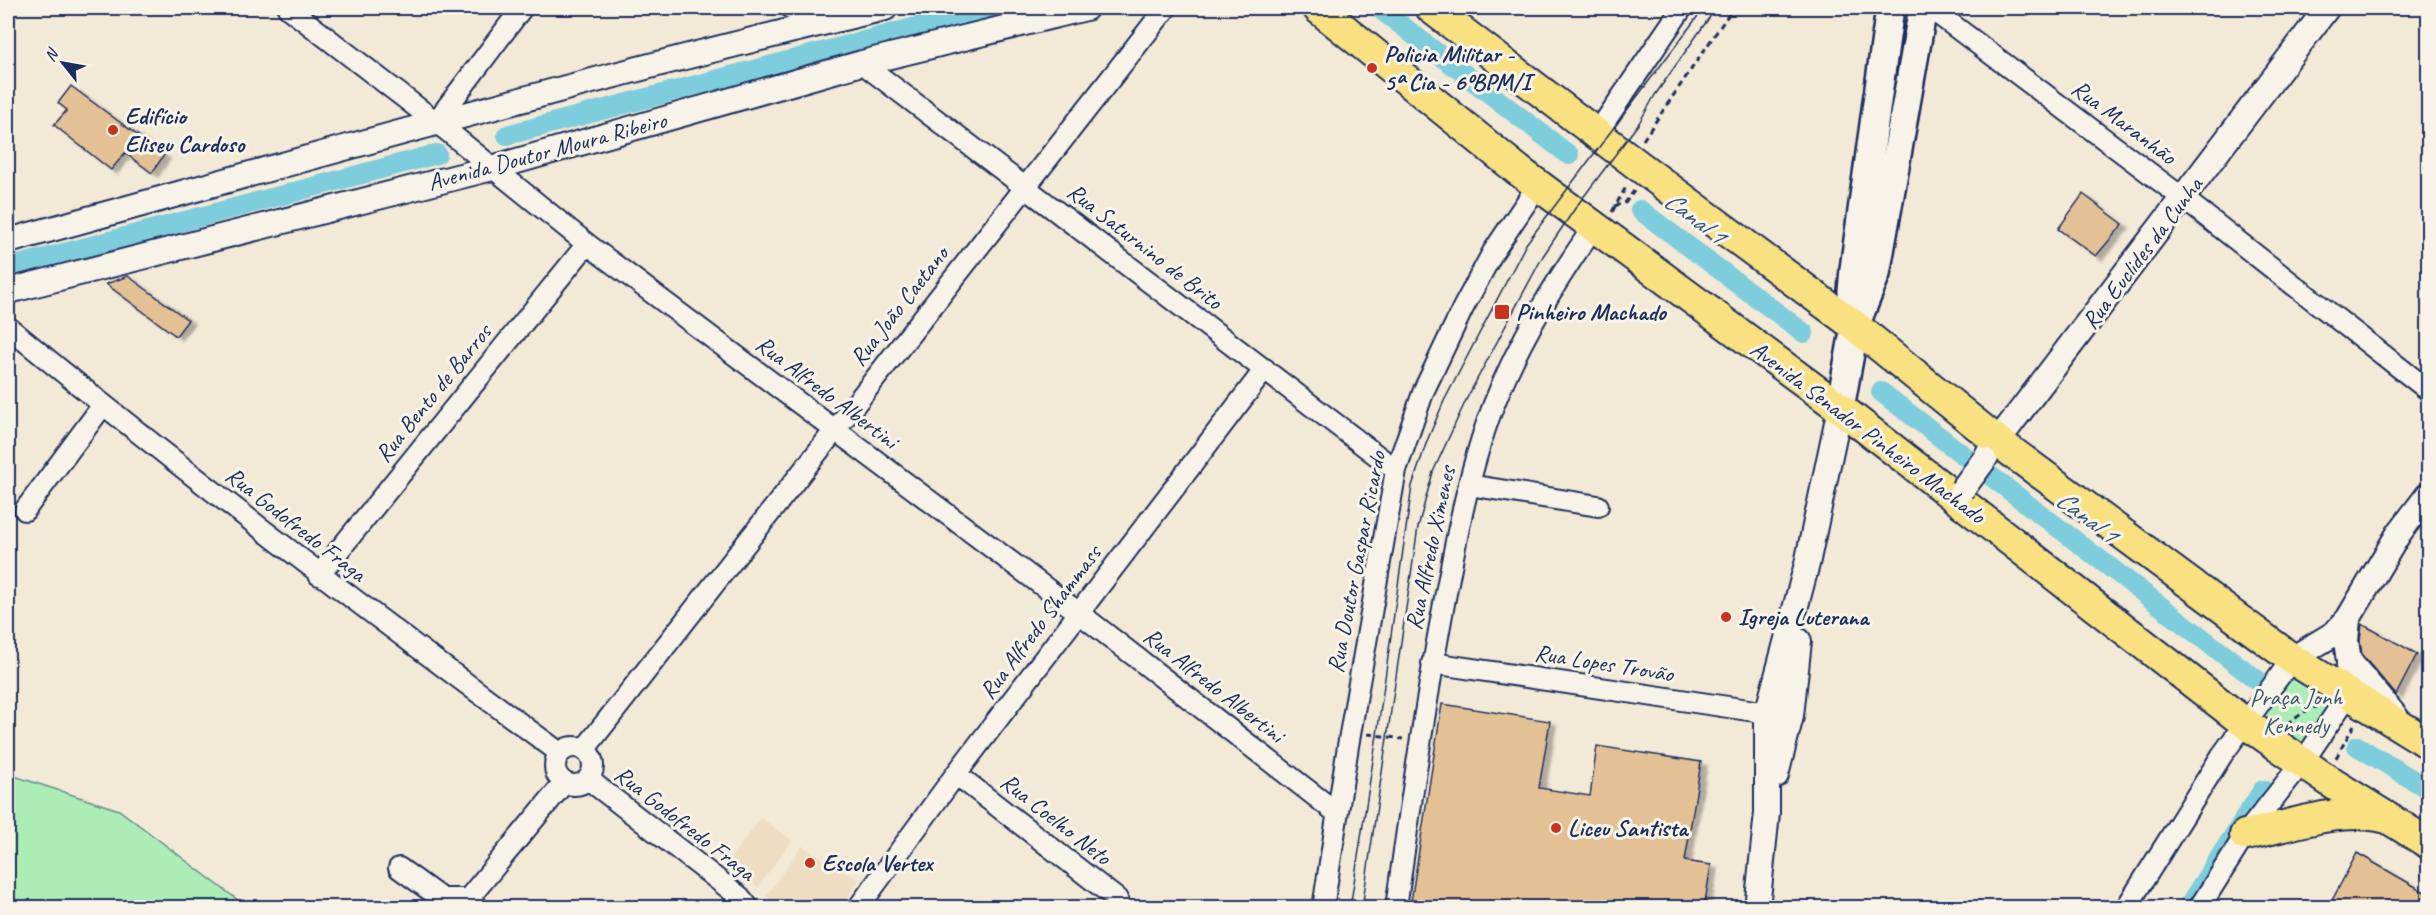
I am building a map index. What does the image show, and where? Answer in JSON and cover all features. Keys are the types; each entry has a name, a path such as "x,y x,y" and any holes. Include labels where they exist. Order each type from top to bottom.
{"main road":[{"name":"Avenida Senador Pinheiro Machado","path":"1318,8 1538,185 1603,224 1840,408 1959,494 2247,720 2388,818 2428,843"},
{"path":"1431,8 1597,133 1634,175 1855,326 1991,451 2286,667 2348,695 2418,737"},
{"path":"1855,326 1852,291 1854,269 1890,8"},
{"path":"1840,408 1855,326 1876,274 1923,8"},
{"path":"2245,835 2298,822 2340,815 2364,814 2388,818"}],"street":[{"name":"Rua Alfredo Albertini","path":"288,8 440,125 587,244 1079,614 1337,813"},
{"path":"440,125 522,8"},
{"path":"791,8 812,24"},
{"path":"8,241 812,24 885,8"},
{"name":"Avenida Doutor Moura Ribeiro","path":"8,291 862,63 1086,8"},
{"name":"Rua João Caetano","path":"584,750 1166,8"},
{"path":"1597,133 1682,8"},
{"name":"Rua Maranhão","path":"1930,8 2184,199 2428,390"},
{"name":"Rua Euclides da Cunha","path":"1959,494 2327,8"},
{"name":"Rua Saturnino de Brito","path":"862,63 1396,470"},
{"name":"Rua Doutor Gaspar Ricardo","path":"1323,908 1337,813 1396,470 1424,390 1463,308 1493,252 1538,185"},
{"name":"Rua Alfredo Ximenes","path":"1396,908 1432,663 1457,533 1469,485 1493,406 1536,316 1603,224"},
{"name":"Rua Bento de Barros","path":"319,575 587,244"},
{"name":"Rua Godofredo Fraga","path":"8,327 319,575 560,753"},
{"name":"Rua Alfredo Shammass","path":"858,908 956,774 1265,369"},
{"path":"25,510 103,405"},
{"path":"1756,904 1779,715 1807,564 1840,408"},
{"path":"1469,485 1598,506"},
{"path":"2126,908 2189,805 2247,720 2286,667 2335,633 2348,619 2399,533 2428,495"},
{"path":"2199,908 2245,835 2305,760 2348,695 2349,661 2346,641 2348,619"},
{"path":"2349,661 2418,737"},
{"name":"Rua Lopes Trovão","path":"1432,663 1779,715"},
{"path":"571,747 584,750 593,764 591,775 577,785 564,783 555,769 560,753 571,747"},
{"name":"Rua Coelho Neto","path":"956,774 1117,899 1120,908"},
{"name":"Rua Godofredo Fraga","path":"588,779 740,897 749,908"},
{"path":"399,868 442,899 473,903 564,783"}],"path":[{"path":"1614,206 1625,202 1634,193 1637,148 1733,8"},
{"path":"1603,224 1612,214 1614,206 1634,175"},
{"path":"1365,743 1366,733 1403,739 1404,730"}],"shaded area":[{"path":"761,818 792,840 758,887 728,862"},
{"name":"Escola Vertex","path":"802,846 859,880 841,907 776,907 766,896"}],"green space":[{"name":"Praça Jonh Kennedy","path":"2292,669 2335,697 2299,752 2257,724"},
{"path":"8,774 119,810 247,907 8,907"}],"building":[{"name":"Edifício Eliseu Cardoso","path":"71,86 164,155 152,173 125,153 111,170 54,125 67,110 58,103"},
{"path":"2083,194 2123,224 2096,256 2058,229"},
{"path":"128,276 188,320 176,336 106,284"},
{"path":"2362,624 2417,654 2396,695 2362,655 2360,641"},
{"name":"Liceu Santista","path":"1442,704 1550,721 1539,788 1590,796 1597,746 1701,762 1685,861 1711,865 1704,908 1410,908"},
{"path":"2357,853 2428,894 2428,908 2328,908"}],"waterway":[{"path":"507,135 989,8"},
{"name":"Canal 1","path":"1379,8 1569,155"},
{"path":"8,268 437,154"},
{"name":"Canal 1","path":"1640,210 1804,333"},
{"name":"Canal 1","path":"1881,392 2261,683"},
{"name":"Canal 1","path":"2357,746 2428,789"},
{"path":"2187,908 2263,790"}],"tram line":[{"path":"1350,908 1412,486 1427,441 1444,401 1526,244 1704,8"},
{"path":"1362,908 1418,527 1433,472 1467,398 1543,256 1576,207 1639,123 1655,95 1716,8"}],"place":[{"name":"Policia Militar - 5ª Cia - 6ºBPM/I","path":"1372,68"},
{"name":"Edifício Eliseu Cardoso","path":"113,130"},
{"name":"Pinheiro Machado","path":"1502,312"},
{"name":"Igreja Luterana","path":"1726,617"},
{"name":"Liceu Santista","path":"1556,828"},
{"name":"Escola Vertex","path":"810,863"}]}
